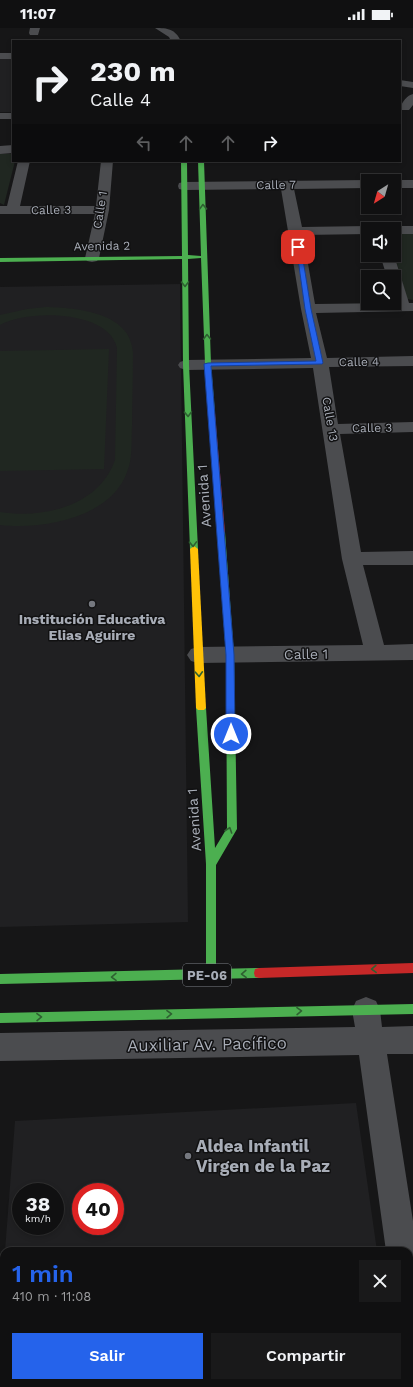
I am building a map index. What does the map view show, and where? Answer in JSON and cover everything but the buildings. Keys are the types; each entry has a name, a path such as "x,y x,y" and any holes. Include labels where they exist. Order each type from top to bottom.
{"street":[{"path":"160,28 174,35 176,40"},
{"path":"0,56 12,56"},
{"path":"401,83 413,85"},
{"path":"406,108 413,97"},
{"path":"0,116 12,116"},
{"path":"0,150 12,149"},
{"path":"13,210 24,162"},
{"name":"Calle 1","path":"92,254 102,210 107,162"},
{"name":"Avenida 1","path":"184,162 186,365 198,656 207,820 211,864"},
{"name":"Avenida 1","path":"202,162 208,364 230,655 232,829 211,864"},
{"name":"Calle 7","path":"184,186 361,184"},
{"path":"401,184 413,184"},
{"name":"Calle 13","path":"287,185 308,309 320,363 352,559 376,653"},
{"name":"Calle 3","path":"0,210 102,210"},
{"path":"296,231 361,230"},
{"path":"401,230 413,230"},
{"name":"Avenida 2","path":"0,252 92,254 204,253"},
{"name":"Avenida 2","path":"0,260 92,254"},
{"path":"308,309 408,307 401,292"},
{"name":"Calle 4","path":"186,365 413,361"},
{"name":"Calle 3","path":"331,428 413,427"},
{"path":"352,559 413,558"},
{"name":"Calle 1","path":"198,656 413,652"},
{"path":"211,864 211,975"},
{"path":"409,968 413,974"},
{"name":"PE-06","path":"0,979 211,975 409,968"},
{"path":"0,1018 412,1008"},
{"path":"366,1010 401,1247"},
{"name":"Auxiliar Av. Pacífico","path":"0,1047 413,1040"}],"shaded area":[{"path":"0,59 12,59 12,112 0,112"},
{"path":"0,154 12,154 12,162 15,162 4,205 0,203"},
{"path":"401,231 413,231 413,300 407,299 401,278 401,270 399,270 397,262 401,262"},
{"name":"Institución Educativa Elias Aguirre","path":"180,284 188,922 0,927 0,287"},
{"path":"46,307 87,311 100,315 113,321 123,329 130,339 133,353 132,444 129,467 119,488 106,500 91,510 73,518 54,523 17,526 0,525 0,512 17,514 52,511 83,499 96,489 107,476 115,460 117,348 111,335 99,326 84,320 66,316 29,316 0,325 0,315 27,309"},
{"path":"109,349 104,469 0,471 0,351"},
{"name":"Aldea Infantil Virgen de la Paz","path":"356,1103 376,1247 5,1247 15,1121"}],"traffic: fast":[{"path":"184,162 186,365 194,549"},
{"path":"201,162 208,364 212,413"},
{"path":"0,260 199,257"},
{"path":"211,864 232,829 230,655 221,532"},
{"path":"201,708 211,864 211,975"},
{"path":"0,979 259,973"},
{"path":"0,1018 413,1009"}],"traffic: slow":[{"path":"194,549 201,708"}],"traffic: jam":[{"path":"212,413 221,532"},
{"path":"259,973 413,968"}],"place":[{"name":"Institución Educativa Elias Aguirre","path":"92,604"},
{"name":"Aldea Infantil Virgen de la Paz","path":"188,1156"}],"route":[{"path":"231,734 230,655 208,364 320,363 308,309 298,247"}]}
